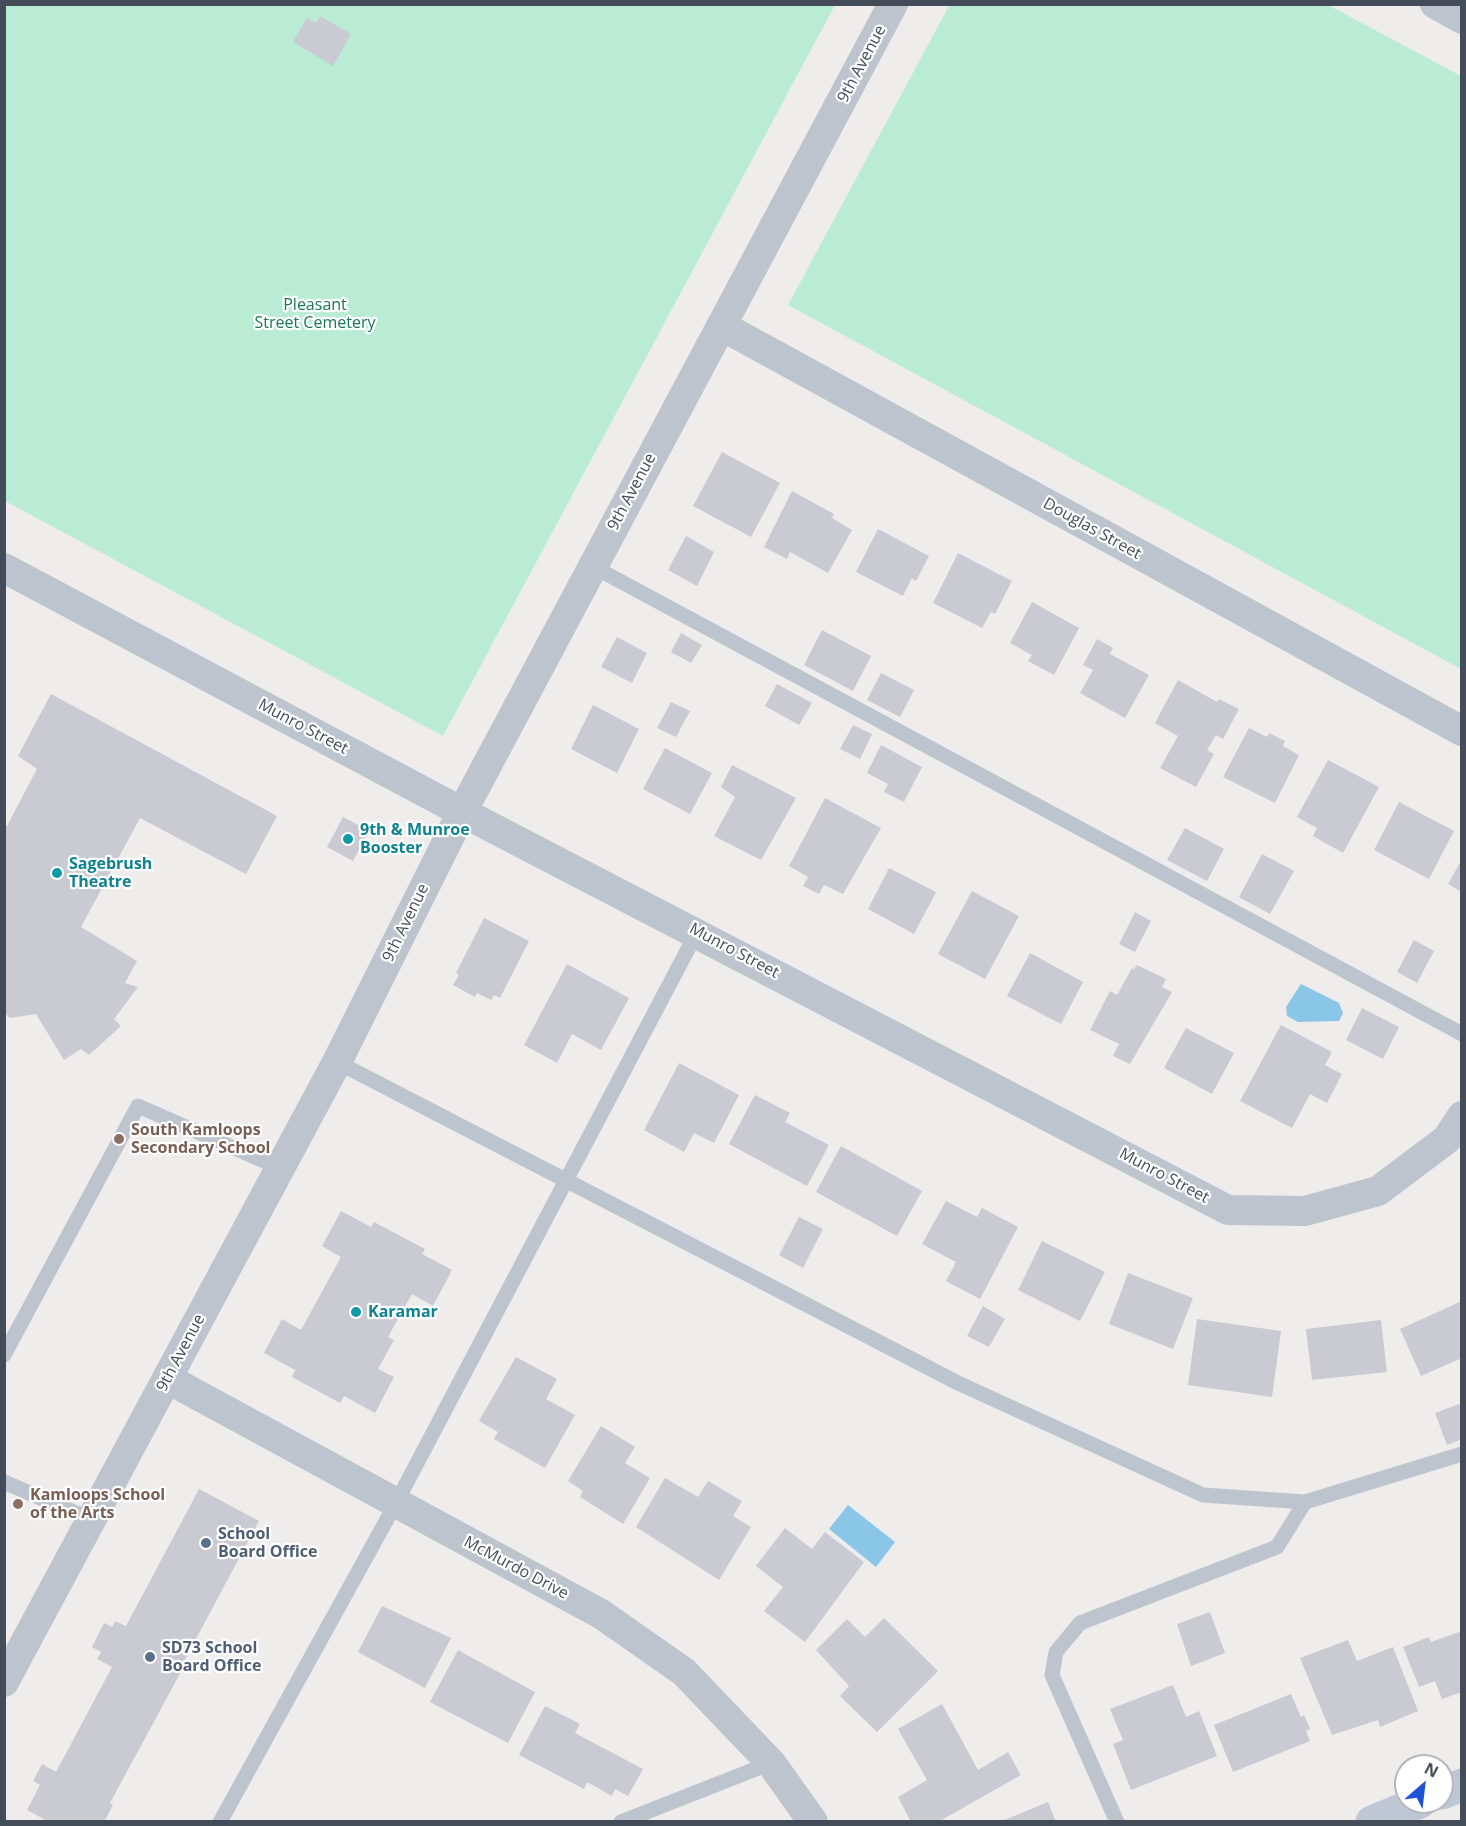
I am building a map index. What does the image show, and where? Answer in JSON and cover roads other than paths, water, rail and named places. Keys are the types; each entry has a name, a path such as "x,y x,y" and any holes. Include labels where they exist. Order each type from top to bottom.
{"street":[{"name":"9th Avenue","path":"4,1682 337,1062 462,812 893,4"},
{"path":"1435,4 1461,19"},
{"name":"Douglas Street","path":"722,326 1461,731"},
{"name":"Munro Street","path":"4,568 462,812 697,932 1228,1210 1305,1211 1378,1191 1447,1139 1461,1116"},
{"name":"McMurdo Drive","path":"168,1380 601,1614 684,1672 771,1763 813,1821"},
{"path":"1371,1821 1394,1812"}],"lane":[{"path":"592,566 1461,1034"},
{"path":"220,1821 396,1503 697,932"},
{"path":"337,1062 958,1383 1203,1495 1305,1502 1461,1454"},
{"path":"4,1355 138,1106 280,1168"},
{"path":"4,1482 92,1520"},
{"path":"1117,1821 1052,1676 1056,1652 1080,1623 1276,1546 1305,1502"},
{"path":"621,1821 771,1763"}],"water":[{"path":"1301,984 1339,1003 1343,1013 1339,1021 1298,1022 1287,1016 1286,1007"},
{"path":"848,1505 895,1542 876,1567 829,1529"}],"place":[{"name":"9th & Munroe Booster","path":"348,839"},
{"name":"Sagebrush Theatre","path":"57,873"},
{"name":"South Kamloops Secondary School","path":"119,1139"},
{"name":"Karamar","path":"356,1312"},
{"name":"Kamloops School of the Arts","path":"18,1504"},
{"name":"School Board Office","path":"206,1543"},
{"name":"SD73 School Board Office","path":"150,1657"}],"park label":[{"name":"Pleasant Street Cemetery","path":"315,314"}]}
